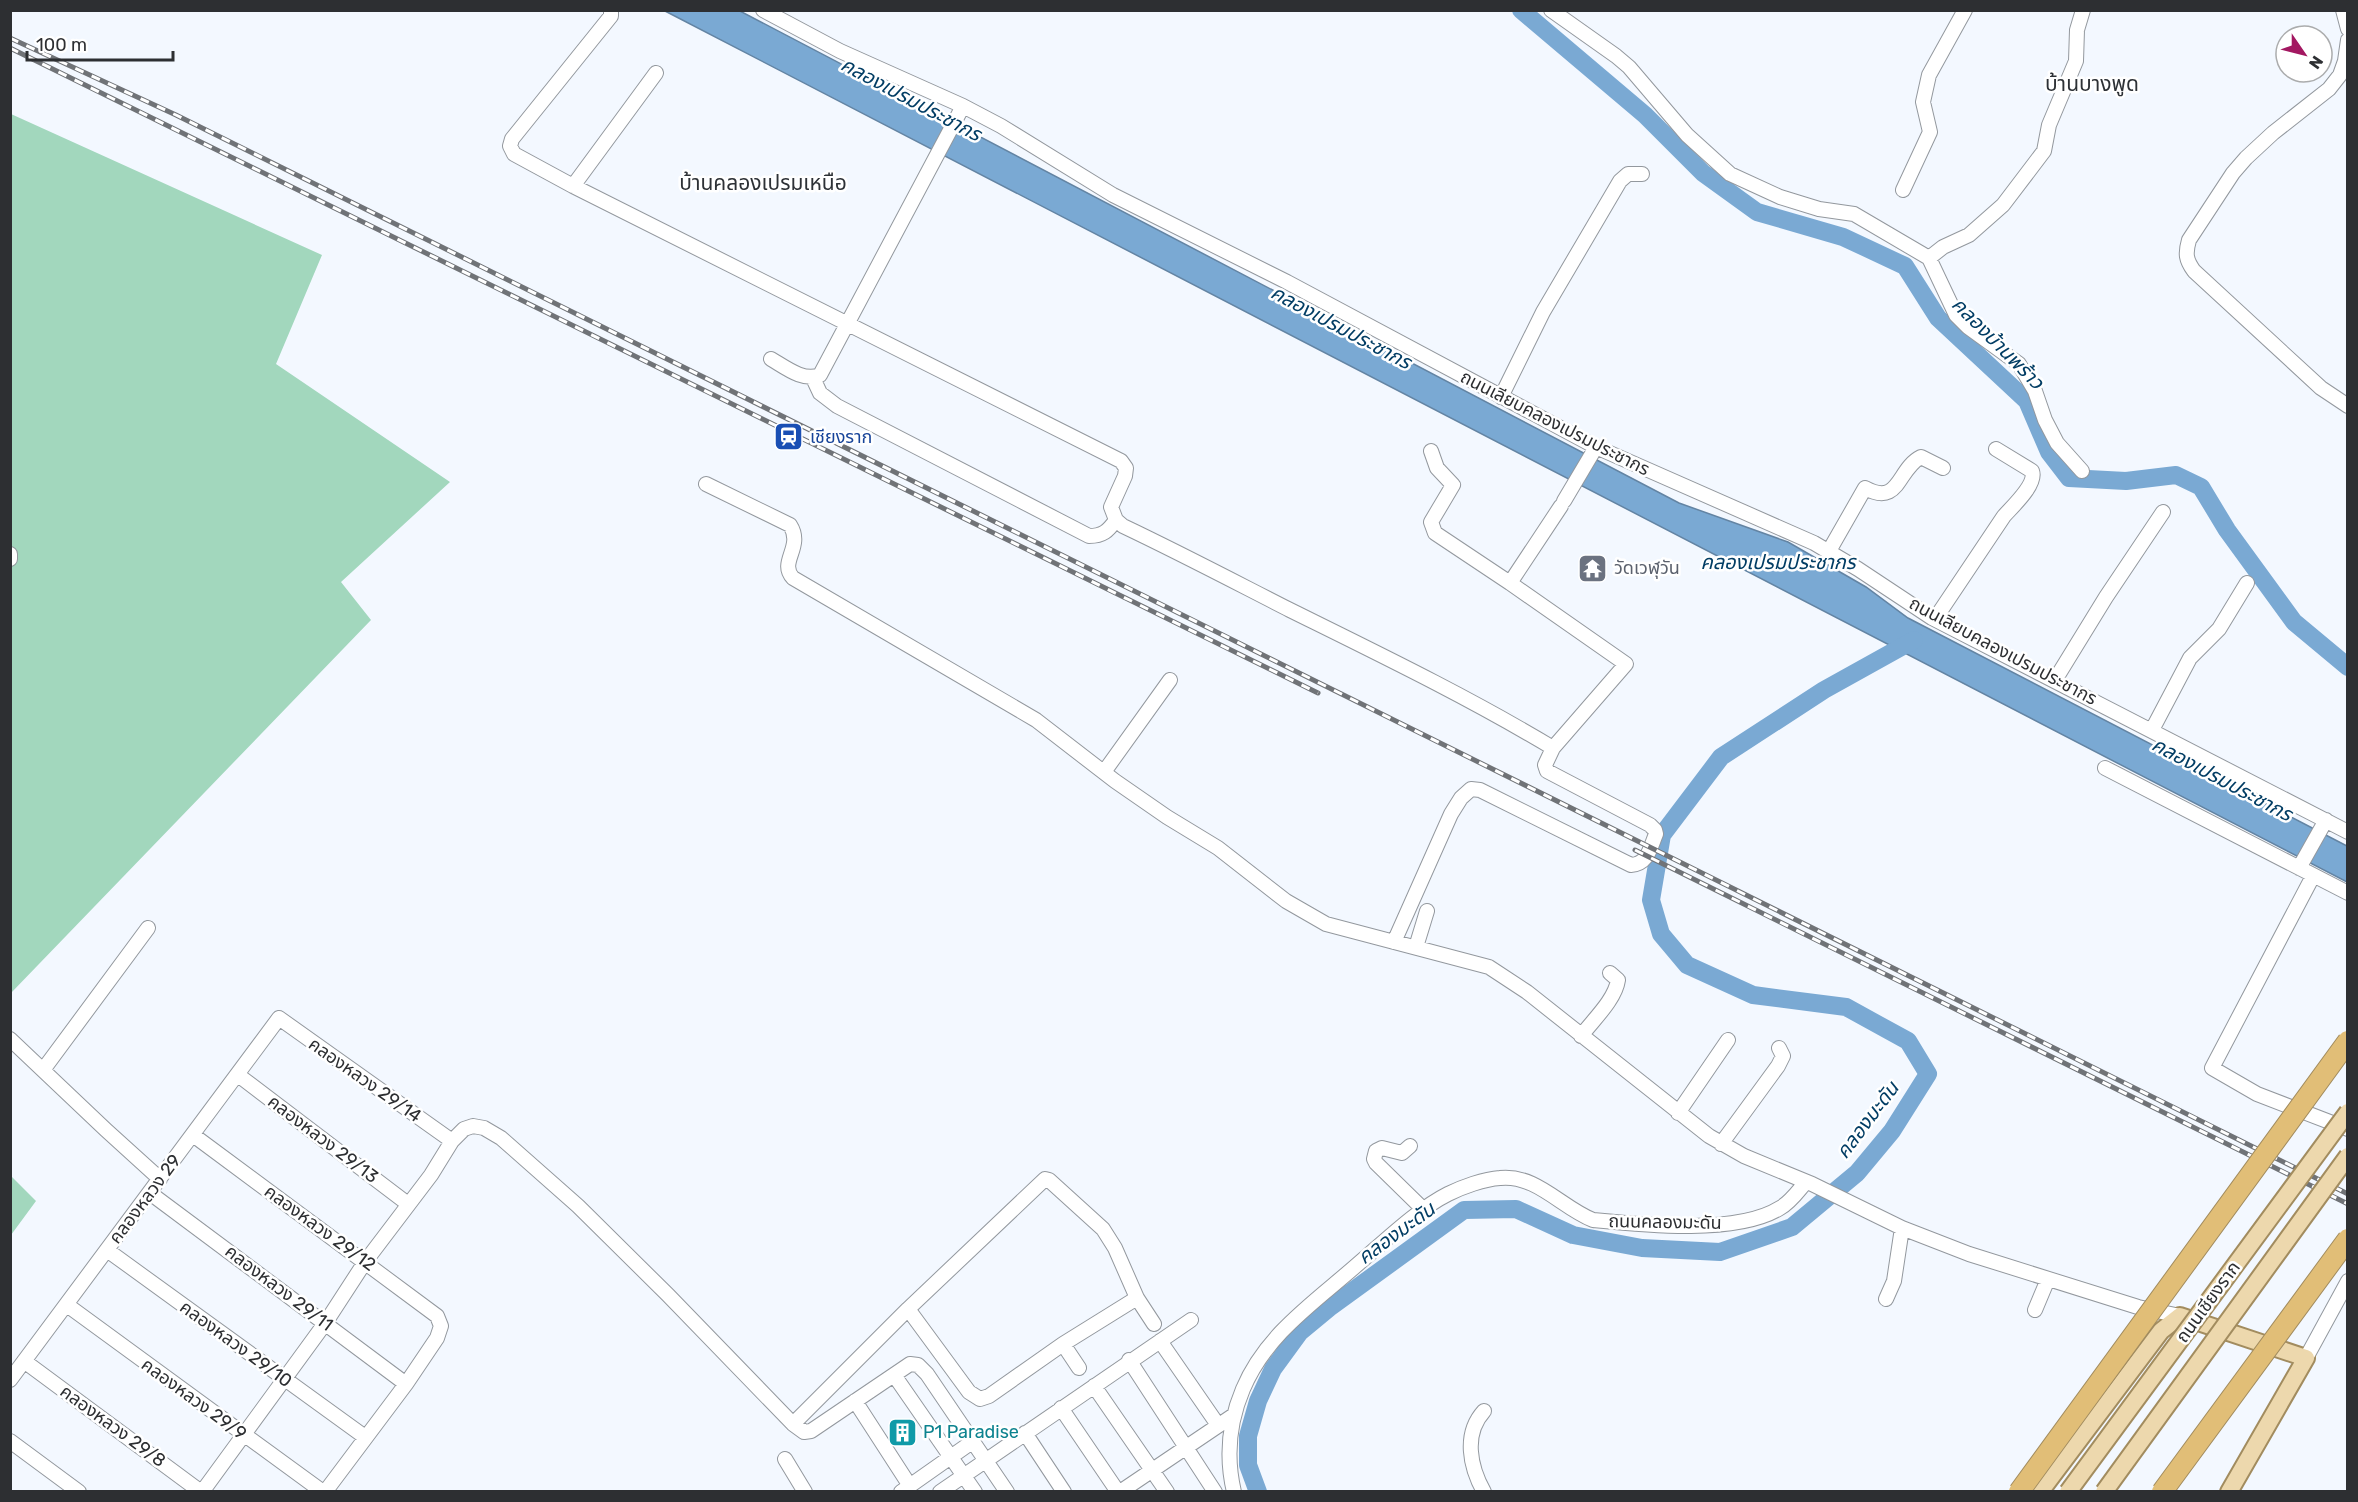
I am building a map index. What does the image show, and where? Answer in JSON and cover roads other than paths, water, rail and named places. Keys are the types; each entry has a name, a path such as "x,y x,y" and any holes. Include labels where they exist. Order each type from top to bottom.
{"highway":[{"path":"2019,1491 2348,1041"},
{"path":"2162,1491 2348,1239"}],"main road":[{"name":"ถนนเชียงราก","path":"2068,1491 2348,1112"},
{"name":"ถนนเชียงราก","path":"2104,1491 2348,1156"},
{"path":"2040,1491 2161,1331 2180,1316 2306,1358 2229,1491"}],"street":[{"path":"611,10 611,16 512,139 510,146 514,154 573,186 1122,462 1126,468 1125,476 1111,507 1116,520 1123,526 1209,567 1478,704 1553,748"},
{"name":"ถนนเลียบคลองเปรมประชากร","path":"763,10 960,111 1001,126 1113,195 1287,282 1501,397 1594,451 1794,534 1829,551 1935,619 2152,730 2324,824 2348,832"},
{"path":"1551,10 1629,67 1687,135 1730,174 1780,197 1819,208 1854,214 1929,258 1956,315 1968,327 2019,364 2035,391 2045,420 2057,443 2082,471"},
{"path":"1903,190 1930,132 1923,102 1929,75 1965,10"},
{"path":"1929,258 1943,247 1969,235 2003,205 2044,151 2049,125 2076,61 2077,30 2083,10"},
{"path":"2343,10 2348,29"},
{"path":"2348,40 2345,62 2340,75 2329,89 2254,149 2235,170 2189,240 2186,258 2194,271 2321,388 2348,406"},
{"path":"573,186 656,73"},
{"path":"771,359 802,376 813,378 820,375 960,111"},
{"path":"1501,397 1543,312 1620,181 1628,174 1642,174"},
{"path":"813,378 820,393 837,406 1089,536 1099,536 1106,532 1116,520"},
{"path":"1935,619 2004,516 2033,479 2032,471 1996,449"},
{"path":"1394,942 1451,814 1461,798 1471,789 1480,790 1631,865 1644,861 1656,834 1655,830 1547,771 1546,760 1553,748 1626,664 1435,533 1431,522 1453,485 1437,468 1431,451"},
{"path":"1510,583 1594,451"},
{"path":"1829,551 1865,488 1877,494 1887,493 1918,457 1924,457 1944,468"},
{"path":"706,484 790,525 796,535 795,546 787,566 793,578 1036,720 1104,772 1167,817 1218,848 1286,901 1308,915 1326,924 1489,967 1527,992 1678,1113 1721,1144 1902,1228 1969,1254 2138,1307 2180,1316"},
{"path":"2055,680 2106,597 2163,512"},
{"path":"2152,730 2190,658 2219,629 2247,583"},
{"path":"1104,772 1170,680"},
{"path":"2105,768 2300,866 2313,876 2348,893"},
{"path":"2300,866 2324,824"},
{"path":"2313,876 2212,1068 2257,1094 2348,1129"},
{"path":"1416,947 1427,911"},
{"path":"43,1070 148,928"},
{"path":"1581,1036 1613,994 1618,980 1610,973"},
{"name":"คลองหลวง 29","path":"10,1380 279,1018"},
{"name":"คลองหลวง 29/14","path":"279,1018 452,1141"},
{"path":"10,1038 160,1179"},
{"path":"1678,1113 1728,1040"},
{"path":"1721,1144 1778,1066 1783,1056 1779,1048"},
{"name":"คลองหลวง 29/13","path":"238,1075 408,1204"},
{"path":"202,1491 326,1323 365,1262 431,1175 452,1141 464,1129 473,1126 484,1128 501,1138 603,1230 793,1424 804,1432 811,1431 909,1364 918,1365 927,1374 1007,1491"},
{"name":"คลองหลวง 29/12","path":"193,1135 436,1316 441,1326 437,1338 406,1384"},
{"path":"1410,1146 1402,1153 1382,1148 1376,1151 1374,1159 1424,1210"},
{"name":"ถนนคลองมะดัน","path":"1234,1491 1229,1471 1229,1457 1234,1414 1243,1388 1258,1361 1292,1319 1424,1210 1448,1194 1500,1178 1515,1178 1530,1183 1577,1214 1593,1220 1658,1224 1730,1224 1760,1217 1780,1208 1809,1183"},
{"path":"793,1424 908,1309 1045,1179 1049,1180 1103,1228 1115,1248 1137,1298 1154,1324"},
{"name":"คลองหลวง 29/11","path":"150,1193 406,1384"},
{"path":"1886,1299 1894,1281 1902,1228"},
{"name":"คลองหลวง 29/10","path":"107,1250 365,1437"},
{"path":"2035,1310 2048,1279"},
{"path":"2306,1358 2348,1281"},
{"path":"908,1309 969,1392 980,1399 989,1396 1063,1344 1137,1298"},
{"name":"คลองหลวง 29/9","path":"67,1305 243,1435 324,1491"},
{"path":"940,1491 1129,1360 1191,1320"},
{"path":"1160,1341 1218,1425"},
{"path":"1063,1344 1079,1368"},
{"path":"1129,1360 1215,1491"},
{"name":"คลองหลวง 29/8","path":"24,1361 202,1491"},
{"path":"894,1375 975,1491"},
{"path":"324,1491 406,1384"},
{"path":"1094,1386 1167,1491"},
{"path":"855,1401 906,1489 972,1442"},
{"path":"1061,1408 1119,1491 1234,1414"},
{"path":"1484,1411 1477,1419 1470,1459 1484,1491"},
{"path":"1025,1433 1065,1491"},
{"path":"10,1441 79,1491"},
{"path":"784,1459 805,1491"}],"water":[{"name":"คลองเปรมประชากร","path":"665,11 740,11 1679,503 1788,542 1866,587 1908,618 2347,846 2347,882"}],"waterway":[{"name":"คลองบ้านพร้าว","path":"1521,10 1645,115 1703,173 1757,212 1843,237 1905,266 1938,318 2027,401 2049,452 2069,478 2126,481 2176,475 2201,487 2227,530 2294,622 2348,667"},
{"name":"คลองมะดัน","path":"1258,1492 1248,1465 1248,1436 1258,1401 1273,1369 1300,1332 1329,1308 1464,1210 1516,1209 1573,1235 1642,1248 1720,1252 1792,1227 1857,1173 1892,1131 1928,1074 1908,1041 1846,1007 1753,995 1687,965 1661,934 1651,900 1662,835 1721,757 1824,690 1914,640"}],"railway":[{"path":"10,38 176,115 2348,1194"},
{"path":"10,48 1318,693"},
{"path":"1635,850 2348,1204"}],"place":[{"name":"เชียงราก","path":"789,437"},
{"name":"วัดเวฬุวัน","path":"1593,568"},
{"name":"P1 Paradise","path":"902,1432"}],"district":[{"name":"บ้านบางพูด","path":"2092,84"},
{"name":"บ้านคลองเปรมเหนือ","path":"763,183"}]}
